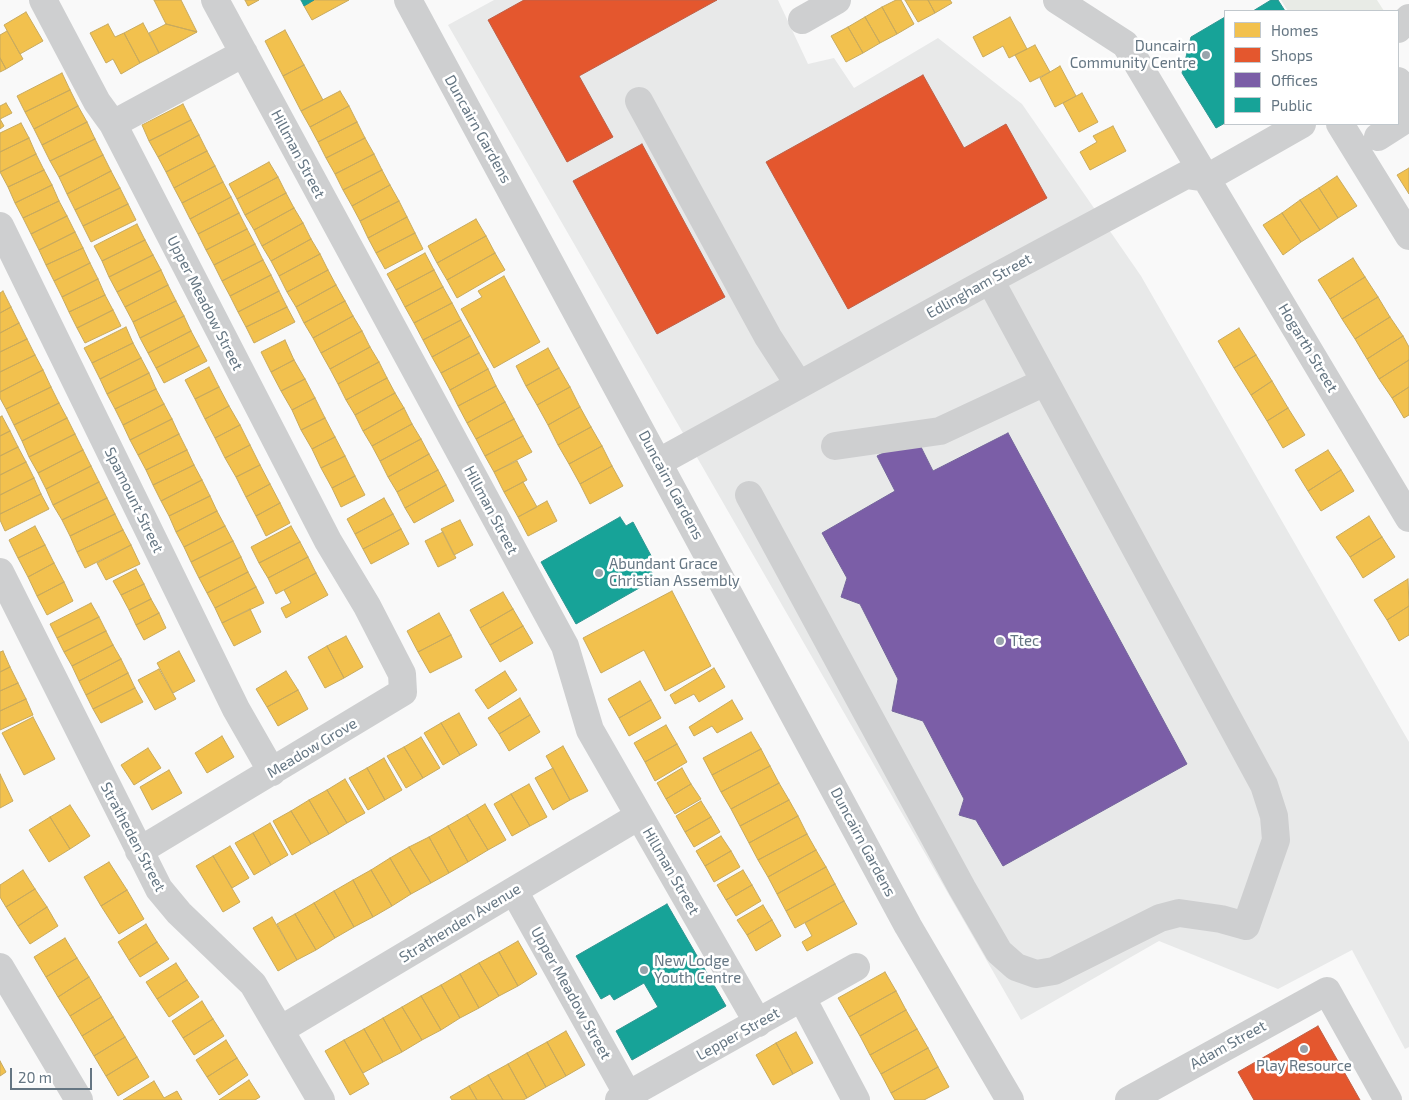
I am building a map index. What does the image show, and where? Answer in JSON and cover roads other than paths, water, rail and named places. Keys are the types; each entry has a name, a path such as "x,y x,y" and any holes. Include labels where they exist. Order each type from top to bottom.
{"street":[{"name":"Upper Meadow Street","path":"43,0 98,102 113,124 324,532 367,606"},
{"name":"Hillman Street","path":"215,0 565,646 590,730 758,1023"},
{"name":"Duncairn Gardens","path":"408,0 904,918 1010,1100"},
{"path":"802,20 837,0"},
{"name":"Hogarth Street","path":"1057,0 1125,44 1409,518"},
{"path":"1399,28 1409,18"},
{"path":"113,124 244,53"},
{"path":"1399,82 1409,97"},
{"path":"639,100 768,337 799,386"},
{"path":"1207,178 1300,125"},
{"path":"1341,125 1409,236"},
{"path":"1378,137 1397,125"},
{"name":"Edlingham Street","path":"659,462 990,280 1186,175 1207,178"},
{"name":"Spamount Street","path":"0,226 236,709 272,772"},
{"path":"749,495 967,896 999,952 1016,967 1036,974 1054,971 1160,918 1179,912 1221,919 1246,926 1276,840 1274,816 1264,785 990,280"},
{"path":"835,446 940,431 1045,382"},
{"name":"Stratheden Street","path":"0,572 159,889 179,913 253,984 321,1100"},
{"name":"Meadow Grove","path":"139,851 403,692 402,674 367,606"},
{"name":"Strathenden Avenue","path":"280,1030 639,816"},
{"name":"Upper Meadow Street","path":"514,891 624,1097"},
{"path":"0,967 78,1100"},
{"name":"Lepper Street","path":"624,1097 856,967"},
{"name":"Adam Street","path":"1128,1100 1327,991 1388,1100"},
{"path":"802,998 856,1100"}],"place":[{"name":"Duncairn Community Centre","path":"1206,55"},
{"name":"Abundant Grace Christian Assembly","path":"599,573"},
{"name":"Ttec","path":"1000,641"},
{"name":"New Lodge Youth Centre","path":"644,970"},
{"name":"Play Resource","path":"1304,1049"}]}
